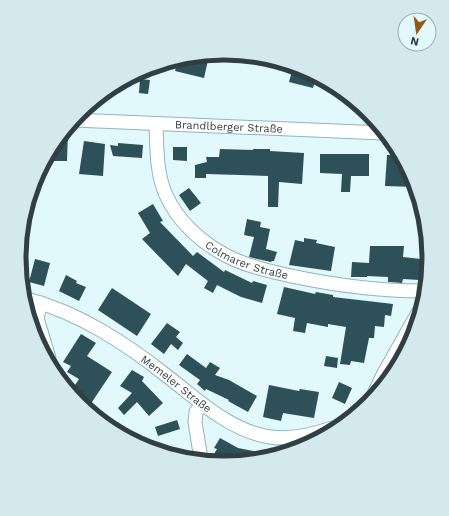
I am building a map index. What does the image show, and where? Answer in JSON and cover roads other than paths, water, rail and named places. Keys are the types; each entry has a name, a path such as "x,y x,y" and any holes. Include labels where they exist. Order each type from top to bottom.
{"street":[{"name":"Brandlberger Straße","path":"82,120 379,133"},
{"name":"Colmarer Straße","path":"156,124 157,156 166,194 173,208 184,222 195,234 208,244 227,256 247,265 274,272 347,286 420,292"},
{"name":"Memeler Straße","path":"31,300 81,318 103,331 143,358 202,404 237,426 270,437 286,438 307,436 321,432"},
{"path":"41,303 37,318 44,341"},
{"path":"387,372 409,332"},
{"path":"200,455 195,422 196,412 202,404"}]}
